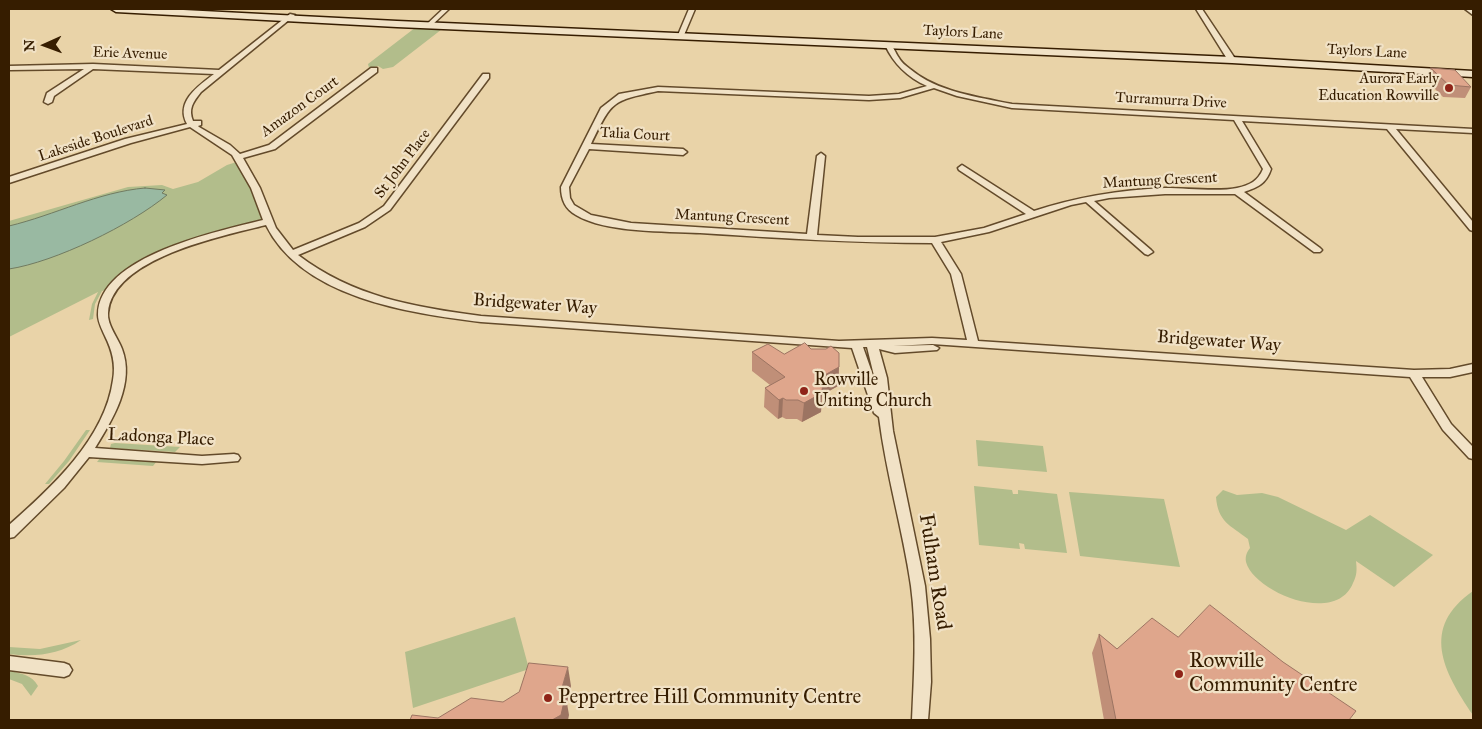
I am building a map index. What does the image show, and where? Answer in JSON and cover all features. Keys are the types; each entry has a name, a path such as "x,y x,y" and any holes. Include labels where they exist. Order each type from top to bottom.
{"main road":[{"name":"Taylors Lane","path":"116,9 173,10"},
{"name":"Taylors Lane","path":"129,9 1473,72"}],"street":[{"path":"435,24 446,9"},
{"path":"435,24 452,9"},
{"path":"681,35 692,9"},
{"path":"1199,9 1232,60"},
{"path":"1468,9 1473,13"},
{"path":"196,123 187,115 188,102 191,97 219,72 290,17"},
{"name":"Turramurra Drive","path":"888,45 892,57 903,68 934,86 974,99 1012,106 1473,131"},
{"path":"48,102 50,95 93,66"},
{"name":"Erie Avenue","path":"9,68 93,66 219,72"},
{"name":"Amazon Court","path":"241,156 272,147 374,70"},
{"name":"St John Place","path":"292,254 362,225 387,208 486,76"},
{"name":"Mantung Crescent","path":"934,86 906,95 870,98 671,88 645,90 622,96 605,108 565,187 564,194 573,209 585,216 631,226 902,241 935,240 986,230 1032,214 1109,195 1150,192 1238,192 1258,184 1264,178 1267,169 1237,119"},
{"name":"Bridgewater Way","path":"196,123 204,136 241,156 246,174 252,182 268,222 279,240 292,254 316,273 347,288 384,302 426,312 481,319 872,345 895,350 967,343 1414,374 1450,373 1473,368"},
{"name":"Lakeside Boulevard","path":"9,180 128,141 196,123"},
{"path":"1389,126 1473,228"},
{"name":"Talia Court","path":"586,146 683,152"},
{"path":"812,236 821,156"},
{"path":"962,168 1032,214"},
{"path":"1238,192 1317,250"},
{"path":"1087,199 1148,252"},
{"path":"9,533 55,489 86,452 110,410 119,381 120,360 103,314 105,301 112,290 130,272 171,249 268,222"},
{"path":"935,240 956,274 967,343"},
{"name":"Fulham Road","path":"857,345 887,432"},
{"name":"Fulham Road","path":"872,345 881,378 887,432 918,586 923,639 923,682 920,720"},
{"path":"1414,374 1447,427 1473,454"},
{"name":"Ladonga Place","path":"86,452 202,460 234,458"},
{"path":"9,663 64,670"}],"shaded area":[{"path":"420,24 446,26 393,67 383,69 378,66 369,68 368,64"},
{"path":"240,161 268,222 190,244 140,265 120,283 109,290 102,291 95,304 93,319 89,320 92,304 98,292 9,337 9,221 128,187 162,185 173,189 198,182 227,165"},
{"path":"145,188 165,190 162,193 167,195 152,207 92,241 48,259 9,269 9,226 110,194"},
{"path":"86,430 90,430 69,461 49,484 45,484 64,461"},
{"path":"976,440 1043,446 1047,472 978,466"},
{"path":"111,444 180,447 175,452 110,448"},
{"path":"101,457 157,461 153,466 97,462"},
{"path":"974,486 1012,490 1013,494 1018,494 1018,490 1057,494 1067,553 1025,549 1024,544 1019,543 1020,549 979,545"},
{"path":"1223,490 1237,495 1262,493 1278,497 1346,530 1370,515 1433,555 1394,587 1356,561 1357,570 1353,583 1344,596 1330,602 1314,603 1296,600 1264,584 1252,573 1246,562 1246,554 1250,548 1248,539 1230,526 1219,512 1216,497"},
{"path":"1069,492 1164,499 1180,567 1080,556"},
{"path":"1473,591 1473,715 1462,699 1446,666 1442,650 1442,635 1446,620 1457,605"},
{"path":"515,617 529,669 413,708 405,652"},
{"path":"81,640 64,649 46,654 9,654 9,647 40,649"},
{"path":"9,671 26,675 36,682 38,686 31,696 22,684 9,679"}],"building":[{"path":"1431,68 1455,70 1471,87 1449,85"},
{"path":"805,343 811,349 826,349 831,346 839,353 839,367 823,376 822,393 804,403 798,400 786,400 783,398 779,400 765,388 785,377 752,352 768,344 784,354"},
{"name":"Rowville Community Centre","path":"1210,605 1283,662 1356,711 1349,720 1116,720 1099,634 1117,649 1152,618 1178,637"},
{"path":"529,663 568,667 561,691 565,697 561,715 552,720 410,720 412,715 438,718 471,698 503,702 519,692"}],"place":[{"name":"Aurora Early Education Rowville","path":"1449,88"},
{"name":"Rowville Uniting Church","path":"804,391"},
{"name":"Rowville Community Centre","path":"1179,674"},
{"name":"Peppertree Hill Community Centre","path":"548,698"}]}
